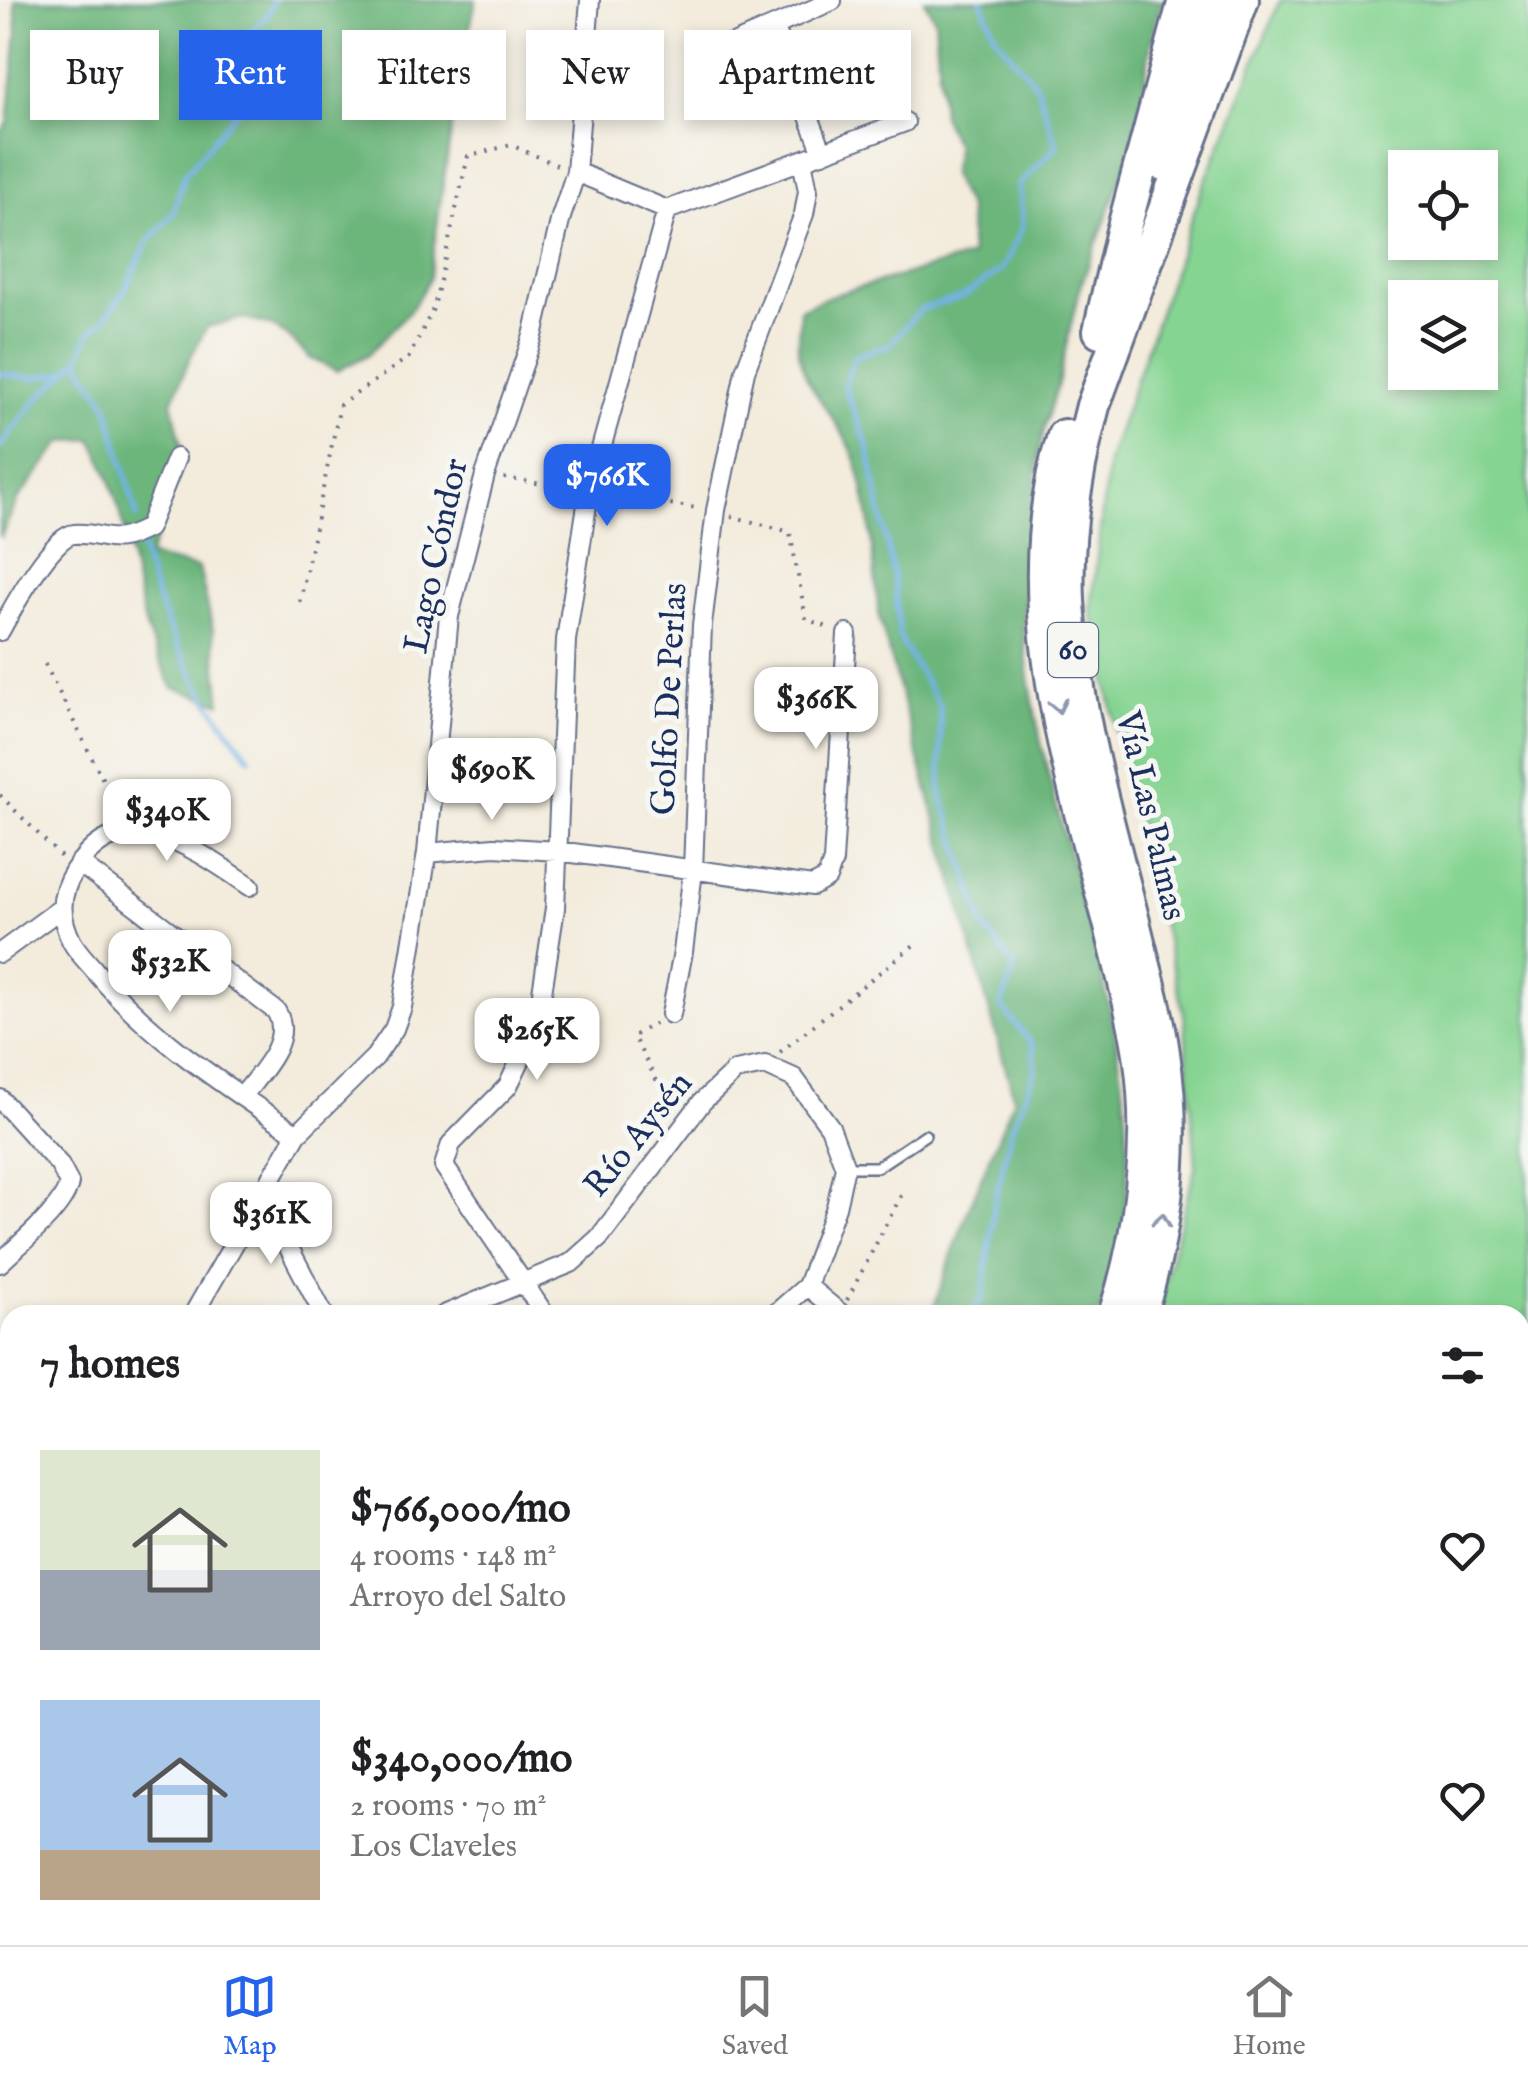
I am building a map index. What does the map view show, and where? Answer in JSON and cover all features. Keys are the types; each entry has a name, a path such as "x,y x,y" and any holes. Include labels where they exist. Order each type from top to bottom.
{"highway":[{"path":"1100,331 1185,0"},
{"name":"Vía Las Palmas","path":"1117,1305 1140,1212 1145,1094 1134,1023 1050,666 1045,574 1052,480 1068,424 1217,0"},
{"name":"Vía Las Palmas","path":"1142,1305 1156,1254 1168,1182 1167,1084 1159,1022 1095,769 1078,681 1068,600 1070,518 1093,406 1242,0"}],"street":[{"name":"Lago Cóndor","path":"199,1305 297,1134 375,1057 394,1028 402,1006 427,854 450,616 484,475 533,336 561,217 576,172 590,0"},
{"path":"770,30 832,1"},
{"path":"775,28 822,153"},
{"path":"576,172 667,210 905,122"},
{"name":"Golfo De Perlas","path":"670,1014 693,872 702,625 716,510 745,371 804,214 808,191 802,160"},
{"path":"539,1305 444,1166 462,1131 508,1086 537,1025 553,927 566,640 589,492 667,210"},
{"path":"0,631 51,550 65,536 76,533 112,540 148,528 176,458"},
{"path":"427,854 494,847 558,851 814,886 827,878 833,861 847,634"},
{"path":"0,954 60,909 77,867 101,840 128,830 161,835 208,858 250,886"},
{"path":"77,867 276,1011 284,1023 282,1039 242,1097"},
{"path":"60,909 73,943 152,1032 297,1134"},
{"path":"765,1065 794,1078 830,1127 844,1167 836,1208 808,1286 786,1305"},
{"name":"Río Aysén","path":"470,1305 571,1264 599,1238 702,1102 735,1071 765,1065"},
{"path":"0,1099 59,1164 69,1183 67,1194 57,1206 0,1263"},
{"path":"262,1196 319,1305"},
{"path":"808,1286 831,1305"}],"lane":[{"path":"844,1167 877,1167 926,1134"}],"path":[{"path":"300,602 340,405 410,358 434,307 468,156 510,146 576,172"},
{"path":"716,510 748,523 790,532 806,619 847,634"},
{"path":"45,664 128,830"},
{"path":"0,794 77,867"},
{"path":"765,1065 914,945"},
{"path":"670,1014 633,1036 682,1129"},
{"path":"844,1305 903,1192"}],"green space":[{"path":"15,0 476,0 469,30 342,30 342,120 453,120 429,279 413,307 369,354 337,371 310,358 270,325 243,318 207,327 172,402 184,457 149,557 199,568 213,630 221,703 172,687 147,629 118,506 92,439 62,442 19,498 0,538 0,133 8,123 17,32"},
{"path":"924,0 1163,0 1153,32 1135,133 1082,283 1044,430 1024,614 1036,717 1102,974 1119,1060 1128,1146 1122,1231 1102,1305 935,1305 1014,1098 879,617 869,520 857,464 810,384 798,350 800,309 830,296 971,256 968,208 951,175 956,146 942,116 935,19"},
{"path":"1280,0 1528,0 1528,1305 1158,1305 1196,1165 1184,1014 1091,609 1108,461 1200,194"}],"waterway":[{"path":"0,447 34,403 78,360 89,334 123,293 147,243 173,214 185,174 241,106 246,43 274,0"},
{"path":"978,1305 983,1298 995,1200 1011,1131 1036,1069 1032,1044 1001,1006 1015,967 984,927 941,793 940,706 900,640 894,579 868,447 844,386 855,356 889,345 921,309 963,297 1002,269 1023,226 1019,185 1057,146 1036,85 996,37 981,0"},
{"path":"78,360 107,404 137,517"},
{"path":"0,374 31,378 66,372"},
{"path":"140,541 158,600 183,656 214,709 250,758"}]}
